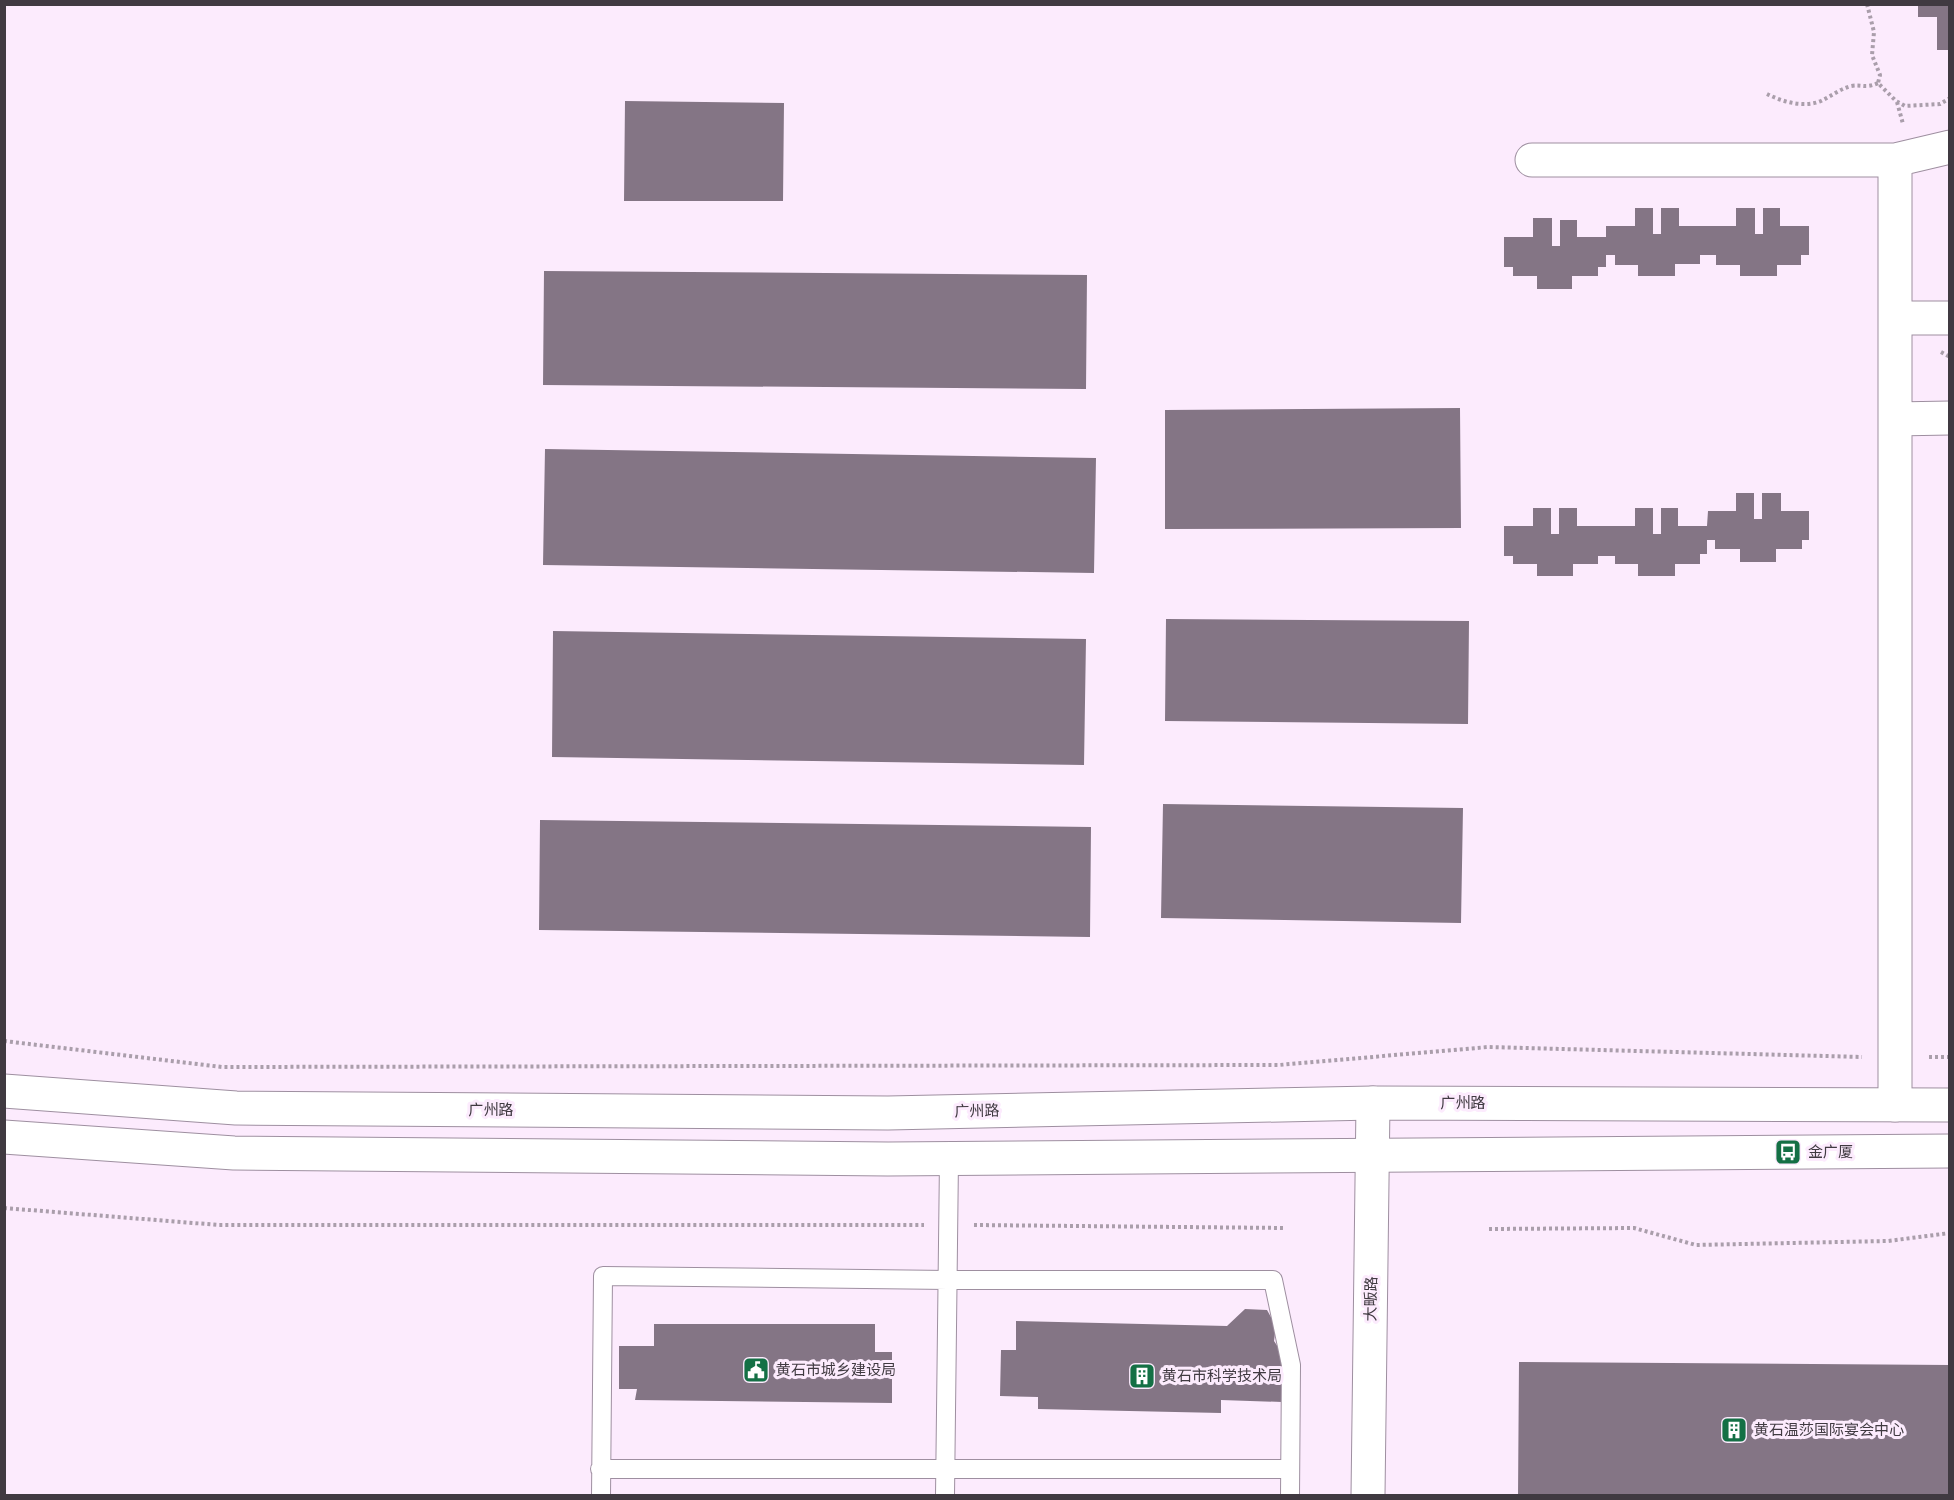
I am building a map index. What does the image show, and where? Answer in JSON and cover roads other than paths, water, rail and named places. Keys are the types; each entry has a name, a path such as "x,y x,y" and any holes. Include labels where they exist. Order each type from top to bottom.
{"main road":[{"path":"1532,160 1894,160 1950,147"},
{"path":"1894,160 1894,1105"},
{"path":"1894,318 1950,318"},
{"path":"1895,418 1950,418"},
{"name":"广州路","path":"4,1091 236,1108 888,1113 1373,1103 1950,1105"},
{"name":"大畈路","path":"1368,1496 1373,1103"},
{"path":"4,1137 234,1153 950,1159 1950,1151"}],"lane":[{"path":"945,1496 950,1159"},
{"path":"601,1496 603,1276 948,1280 1273,1280 1291,1365 1290,1496"},
{"path":"600,1469 1290,1469"}],"place":[{"name":"金广厦","path":"1788,1152"},
{"name":"黄石市城乡建设局","path":"756,1370"},
{"name":"黄石市科学技术局","path":"1142,1376"},
{"name":"黄石温莎国际宴会中心","path":"1734,1430"}]}
